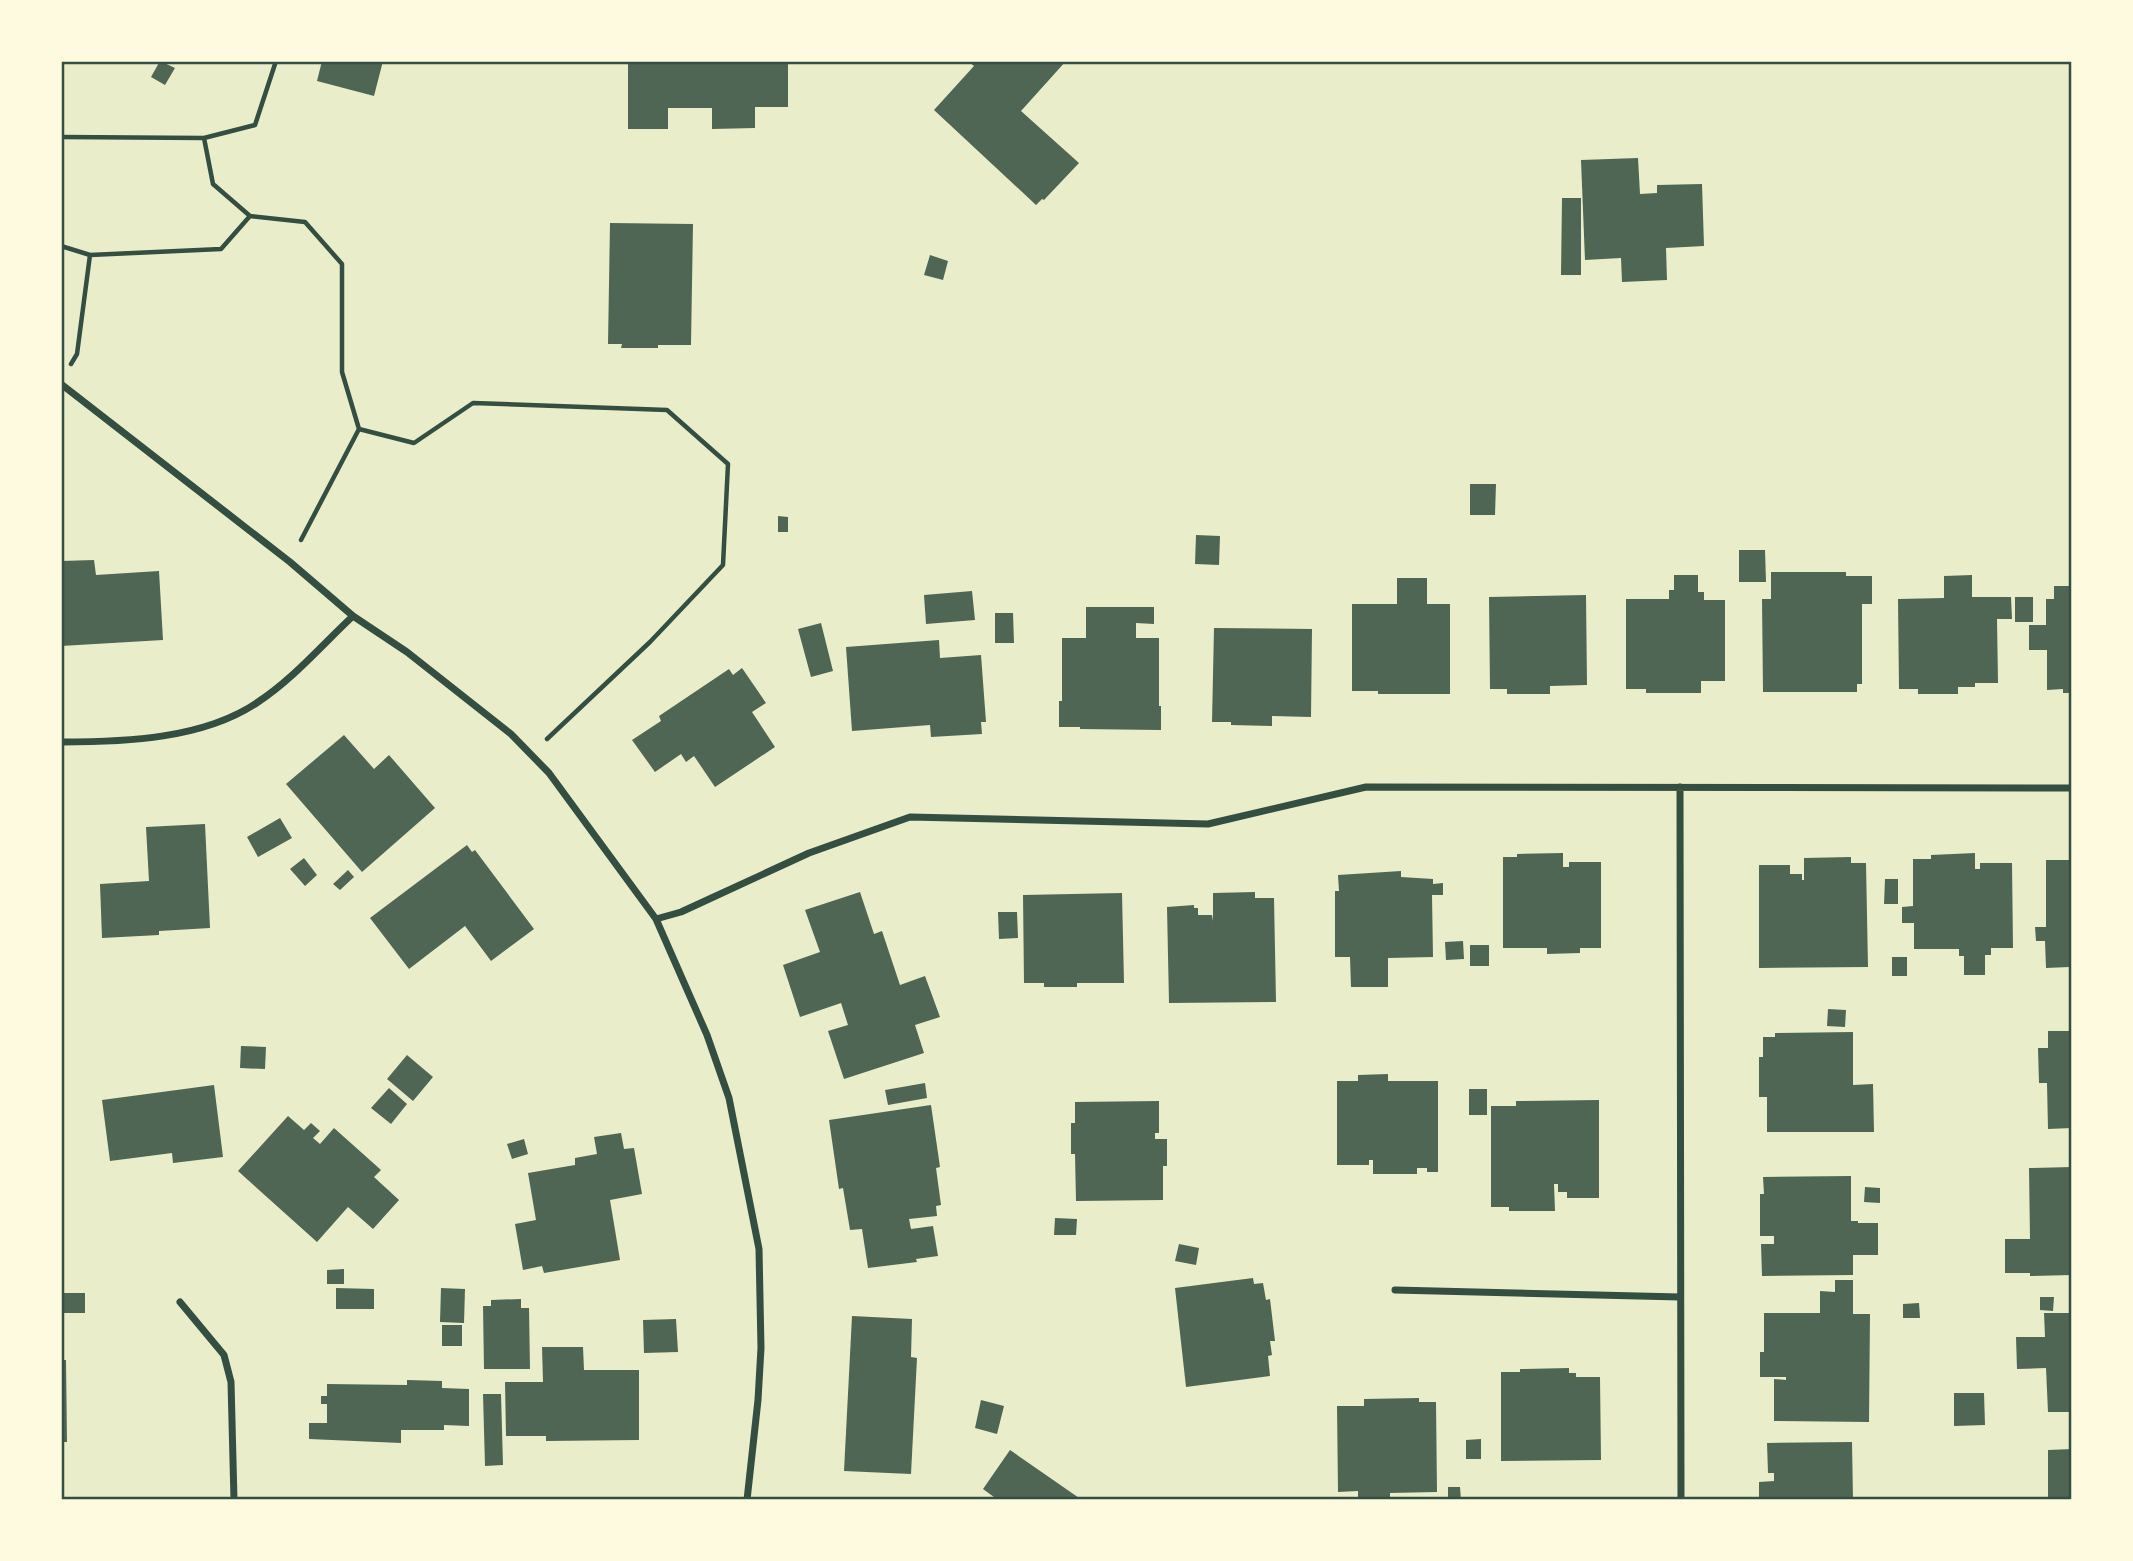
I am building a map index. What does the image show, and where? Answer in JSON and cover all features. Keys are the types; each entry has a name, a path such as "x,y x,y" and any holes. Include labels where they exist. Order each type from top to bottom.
{"street":[{"path":"61,384 290,562 353,616 407,652 511,734 582,816 656,919 707,1035 729,1098 759,1249 761,1348 747,1500"},
{"path":"61,742 178,734 219,722 257,703 279,686 353,616"},
{"path":"656,919 681,912 809,853 910,817 1208,824 1366,787 2072,788"},
{"path":"1680,787 1681,1500"},
{"path":"1395,1290 1680,1297"},
{"path":"180,1302 224,1355 231,1381 234,1500"}],"path":[{"path":"61,137 204,138 255,125 276,61"},
{"path":"204,138 212,184 250,216 305,222 342,264 342,372 359,429 290,562"},
{"path":"61,246 90,256 220,249 250,216"},
{"path":"67,371 78,354 90,256"},
{"path":"359,429 414,443 473,403 667,410 728,464 723,565 650,642 531,754"}],"building":[{"path":"160,61 175,68 165,85 151,77"},
{"path":"322,61 383,61 374,96 317,81"},
{"path":"628,61 788,61 788,107 755,107 755,128 712,129 712,108 668,108 668,129 628,129"},
{"path":"968,61 1066,61 1021,111 1079,163 1036,205 934,110 974,66"},
{"path":"1638,158 1640,194 1657,193 1657,185 1702,184 1704,246 1666,248 1667,280 1622,282 1621,258 1585,260 1581,160"},
{"path":"1562,198 1581,198 1581,275 1561,275"},
{"path":"610,223 693,224 691,345 621,348 622,344 608,344"},
{"path":"930,255 948,261 943,280 924,275"},
{"path":"1470,484 1496,484 1495,515 1470,515"},
{"path":"778,516 788,517 788,532 778,532"},
{"path":"1196,535 1220,536 1219,565 1195,564"},
{"path":"1739,550 1765,550 1766,582 1739,582"},
{"path":"94,560 96,575 159,571 163,640 61,646 61,561"},
{"path":"1771,572 1846,572 1846,576 1872,576 1872,604 1862,604 1862,684 1857,684 1857,692 1763,692 1762,599 1771,599"},
{"path":"1674,575 1698,575 1698,592 1704,592 1704,600 1725,600 1725,681 1701,681 1701,693 1646,693 1646,689 1626,689 1626,599 1669,599 1669,590 1674,590"},
{"path":"1972,575 1972,597 2011,597 2012,619 1997,619 1998,683 1975,683 1975,687 1958,687 1958,694 1918,694 1918,689 1899,689 1898,599 1944,598 1944,576"},
{"path":"1397,578 1427,578 1427,604 1450,604 1450,694 1378,694 1378,691 1352,691 1352,604 1397,604"},
{"path":"2054,586 2072,586 2072,693 2063,693 2063,689 2047,690 2047,650 2029,650 2029,625 2046,625 2046,599 2054,599"},
{"path":"972,591 975,620 926,624 924,595"},
{"path":"1586,595 1587,685 1550,686 1550,694 1507,694 1507,689 1490,689 1489,597"},
{"path":"2015,597 2033,597 2033,622 2015,622"},
{"path":"1086,607 1154,607 1154,624 1136,623 1136,638 1159,638 1161,730 1059,727 1059,701 1062,701 1062,638 1086,638"},
{"path":"995,613 1013,613 1014,643 995,643"},
{"path":"821,623 833,671 811,677 798,629"},
{"path":"1214,628 1312,629 1311,717 1272,716 1272,726 1212,722"},
{"path":"939,640 940,658 981,655 986,722 981,722 982,734 931,737 930,725 852,731 846,647"},
{"path":"742,668 766,703 752,712 775,747 715,787 694,756 686,762 681,754 655,772 632,740 661,721 659,716 729,669 733,675"},
{"path":"344,735 374,769 389,755 435,808 362,872 286,784"},
{"path":"280,818 292,838 258,857 247,837"},
{"path":"205,824 210,928 159,931 159,935 102,938 100,884 149,881 146,827"},
{"path":"467,845 472,852 475,850 534,929 491,961 465,926 409,969 370,918"},
{"path":"1563,853 1563,867 1569,867 1569,862 1601,862 1601,948 1580,948 1580,953 1547,954 1547,948 1503,948 1503,857"},
{"path":"1975,853 1975,869 1980,869 1980,863 2012,863 2013,948 1991,948 1991,955 1985,955 1985,975 1964,975 1964,956 1959,956 1959,949 1914,949 1914,923 1902,923 1902,907 1913,906 1913,859 1931,859 1931,855"},
{"path":"1851,857 1851,863 1866,863 1868,967 1759,968 1759,865 1790,865 1790,874 1802,874 1804,880 1804,858"},
{"path":"304,858 317,875 305,886 290,869"},
{"path":"2046,860 2072,860 2072,995 2069,995 2069,967 2046,968 2045,941 2036,941 2035,927 2046,927"},
{"path":"348,870 354,877 340,890 333,884"},
{"path":"1401,871 1401,877 1433,879 1433,884 1443,883 1443,895 1432,895 1433,957 1388,958 1388,987 1351,987 1350,957 1335,957 1335,891 1339,891 1338,875"},
{"path":"1885,879 1898,879 1898,904 1884,904"},
{"path":"860,892 874,934 882,931 900,985 925,976 940,1017 915,1025 924,1053 844,1079 828,1031 848,1025 841,1003 800,1017 783,965 820,952 805,910"},
{"path":"1255,892 1255,898 1274,898 1276,1002 1169,1003 1167,907 1194,905 1194,908 1198,908 1198,915 1212,915 1213,921 1213,893"},
{"path":"1122,893 1124,983 1077,983 1077,987 1044,987 1044,983 1024,983 1023,895"},
{"path":"998,912 1017,912 1018,938 999,939"},
{"path":"1463,941 1464,959 1446,960 1445,942"},
{"path":"1470,945 1489,945 1489,966 1470,966"},
{"path":"1892,957 1907,957 1907,976 1892,976"},
{"path":"1828,1009 1846,1010 1845,1027 1827,1026"},
{"path":"2048,1031 2072,1031 2072,1128 2048,1129 2047,1083 2039,1083 2038,1048 2048,1048"},
{"path":"1853,1032 1853,1085 1873,1084 1874,1132 1767,1132 1767,1097 1759,1097 1759,1057 1763,1057 1763,1037 1775,1037 1775,1033"},
{"path":"241,1046 266,1047 265,1069 240,1068"},
{"path":"407,1055 433,1077 413,1101 387,1079"},
{"path":"1388,1074 1388,1081 1438,1081 1438,1172 1417,1168 1417,1174 1373,1174 1373,1160 1369,1160 1369,1165 1337,1165 1337,1081 1358,1081 1358,1075"},
{"path":"925,1083 927,1098 888,1105 885,1090"},
{"path":"214,1085 223,1157 173,1163 172,1153 110,1161 102,1100"},
{"path":"389,1088 407,1104 391,1124 371,1108"},
{"path":"1469,1089 1487,1089 1487,1115 1469,1115"},
{"path":"1599,1100 1599,1198 1567,1198 1567,1192 1558,1192 1558,1184 1554,1184 1555,1211 1509,1211 1509,1207 1491,1207 1491,1106 1516,1106 1516,1101"},
{"path":"1159,1101 1159,1133 1155,1133 1155,1139 1167,1139 1167,1166 1163,1166 1163,1200 1076,1201 1075,1154 1071,1154 1071,1123 1075,1123 1075,1102"},
{"path":"931,1105 940,1167 936,1168 941,1205 936,1206 937,1216 909,1219 911,1229 933,1226 938,1256 916,1259 917,1262 868,1268 862,1229 850,1230 843,1188 839,1189 829,1120"},
{"path":"288,1116 304,1130 311,1123 320,1131 313,1138 320,1144 334,1128 381,1170 374,1177 399,1200 373,1229 348,1207 317,1242 238,1171"},
{"path":"621,1133 624,1149 634,1148 642,1194 610,1200 620,1260 544,1273 542,1266 523,1270 515,1224 536,1220 528,1173 575,1165 575,1158 597,1154 594,1137"},
{"path":"524,1139 528,1154 512,1159 507,1144"},
{"path":"2072,1167 2072,1275 2030,1276 2030,1273 2005,1273 2005,1239 2030,1239 2029,1168"},
{"path":"1851,1176 1851,1221 1878,1223 1878,1255 1853,1255 1853,1275 1762,1276 1761,1244 1774,1244 1774,1236 1760,1236 1760,1194 1764,1194 1763,1177"},
{"path":"1865,1187 1880,1188 1880,1203 1864,1202"},
{"path":"1055,1218 1077,1219 1076,1235 1054,1235"},
{"path":"1179,1244 1199,1248 1196,1265 1175,1261"},
{"path":"344,1269 344,1284 327,1284 327,1270"},
{"path":"1253,1278 1254,1284 1263,1283 1266,1300 1270,1299 1275,1341 1270,1341 1270,1376 1186,1387 1175,1288"},
{"path":"1835,1280 1853,1280 1853,1314 1870,1314 1869,1422 1774,1421 1774,1379 1786,1380 1786,1377 1760,1377 1760,1352 1764,1352 1764,1313 1820,1313 1820,1291 1835,1292"},
{"path":"336,1288 374,1289 374,1309 336,1309"},
{"path":"441,1288 465,1289 464,1323 440,1322"},
{"path":"61,1293 85,1293 85,1313 61,1313"},
{"path":"2040,1297 2054,1297 2053,1311 2040,1310"},
{"path":"521,1299 521,1308 529,1308 530,1369 484,1369 483,1306 491,1306 491,1300"},
{"path":"1919,1303 1920,1318 1903,1318 1903,1304"},
{"path":"2044,1313 2072,1313 2072,1412 2048,1412 2046,1368 2017,1369 2016,1337 2045,1337"},
{"path":"852,1316 912,1319 911,1357 917,1358 911,1474 844,1471"},
{"path":"676,1319 678,1352 644,1353 643,1320"},
{"path":"442,1325 462,1325 462,1346 442,1346"},
{"path":"542,1347 583,1347 584,1370 639,1370 639,1440 546,1441 546,1436 506,1436 505,1382 543,1382"},
{"path":"61,1360 66,1360 67,1442 61,1442"},
{"path":"1569,1368 1569,1373 1576,1373 1576,1377 1600,1377 1601,1460 1501,1461 1501,1372"},
{"path":"407,1380 442,1381 442,1388 469,1389 469,1426 444,1425 444,1430 401,1430 401,1443 309,1439 309,1423 327,1423 327,1404 321,1404 321,1396 327,1396 327,1384 407,1385"},
{"path":"1954,1393 1984,1393 1985,1425 1954,1426"},
{"path":"483,1394 501,1394 503,1465 485,1466"},
{"path":"1419,1398 1419,1402 1436,1402 1437,1492 1358,1497 1358,1491 1338,1492 1337,1406 1364,1406 1364,1399"},
{"path":"981,1400 1004,1406 997,1434 975,1428"},
{"path":"1481,1439 1481,1459 1466,1459 1466,1440"},
{"path":"1852,1442 1853,1500 1759,1500 1759,1482 1774,1481 1774,1473 1768,1473 1767,1443"},
{"path":"2072,1449 2072,1500 2048,1500 2048,1450"},
{"path":"1010,1450 1082,1500 998,1500 983,1489"},
{"path":"1448,1487 1460,1487 1461,1500 1448,1500"}]}
